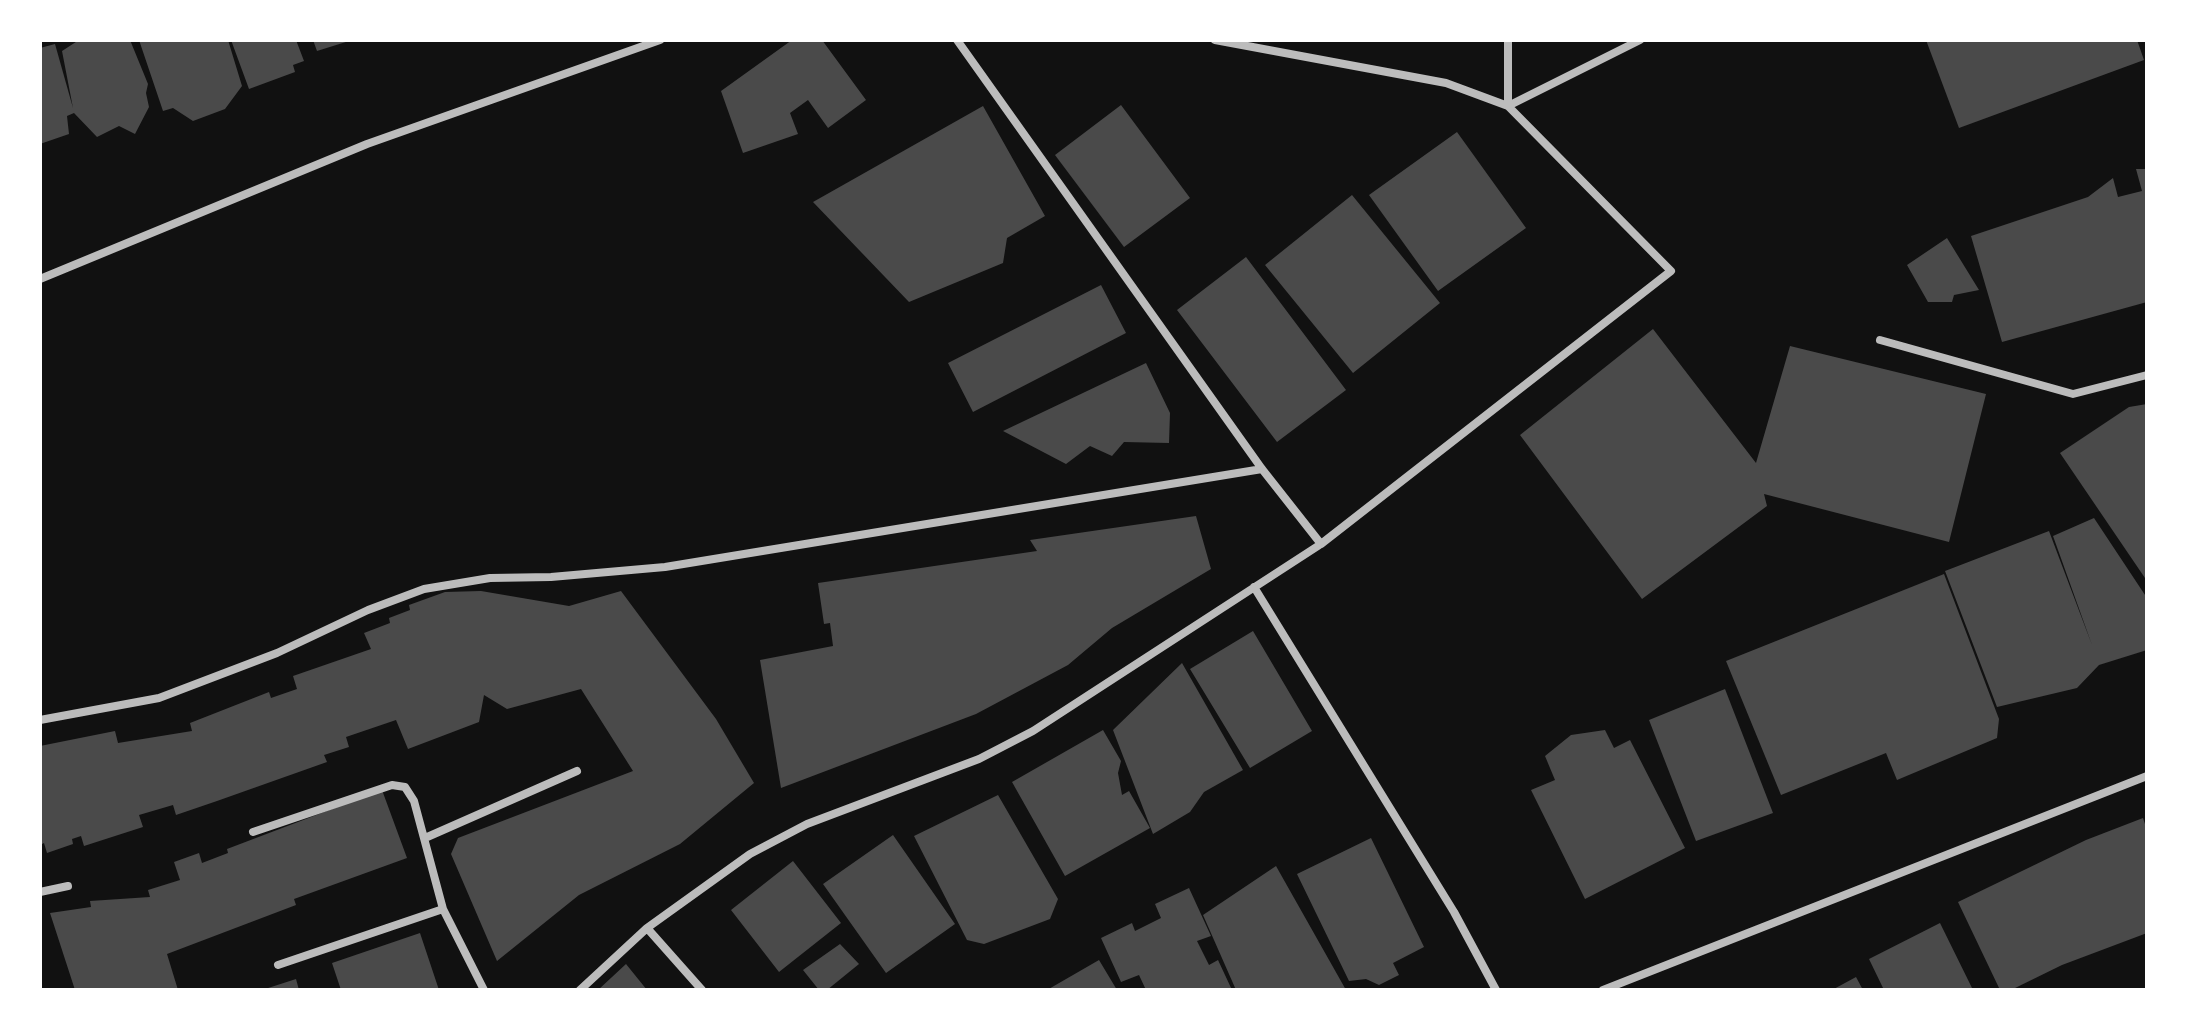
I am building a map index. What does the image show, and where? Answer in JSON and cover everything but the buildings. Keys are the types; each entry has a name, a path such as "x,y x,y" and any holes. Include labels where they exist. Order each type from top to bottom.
{"street":[{"path":"40,279 367,144 660,40"},
{"path":"957,40 1262,469 1321,544"},
{"path":"580,990 647,928 750,854 807,824 979,759 1033,731 1321,544 1671,271 1508,106 1446,83 1215,40"},
{"path":"1508,40 1508,106"},
{"path":"1508,106 1640,40"},
{"path":"1880,340 2073,394 2147,375"},
{"path":"40,720 159,698 277,653 368,610 424,589 490,578 551,577 665,567 1262,469"},
{"path":"1254,587 1454,912 1496,990"},
{"path":"425,838 577,771"},
{"path":"1603,990 2147,776"},
{"path":"253,832 392,785 405,787 414,801 443,909 484,990"},
{"path":"40,892 68,886"},
{"path":"278,965 443,909"},
{"path":"647,928 702,990"}]}
